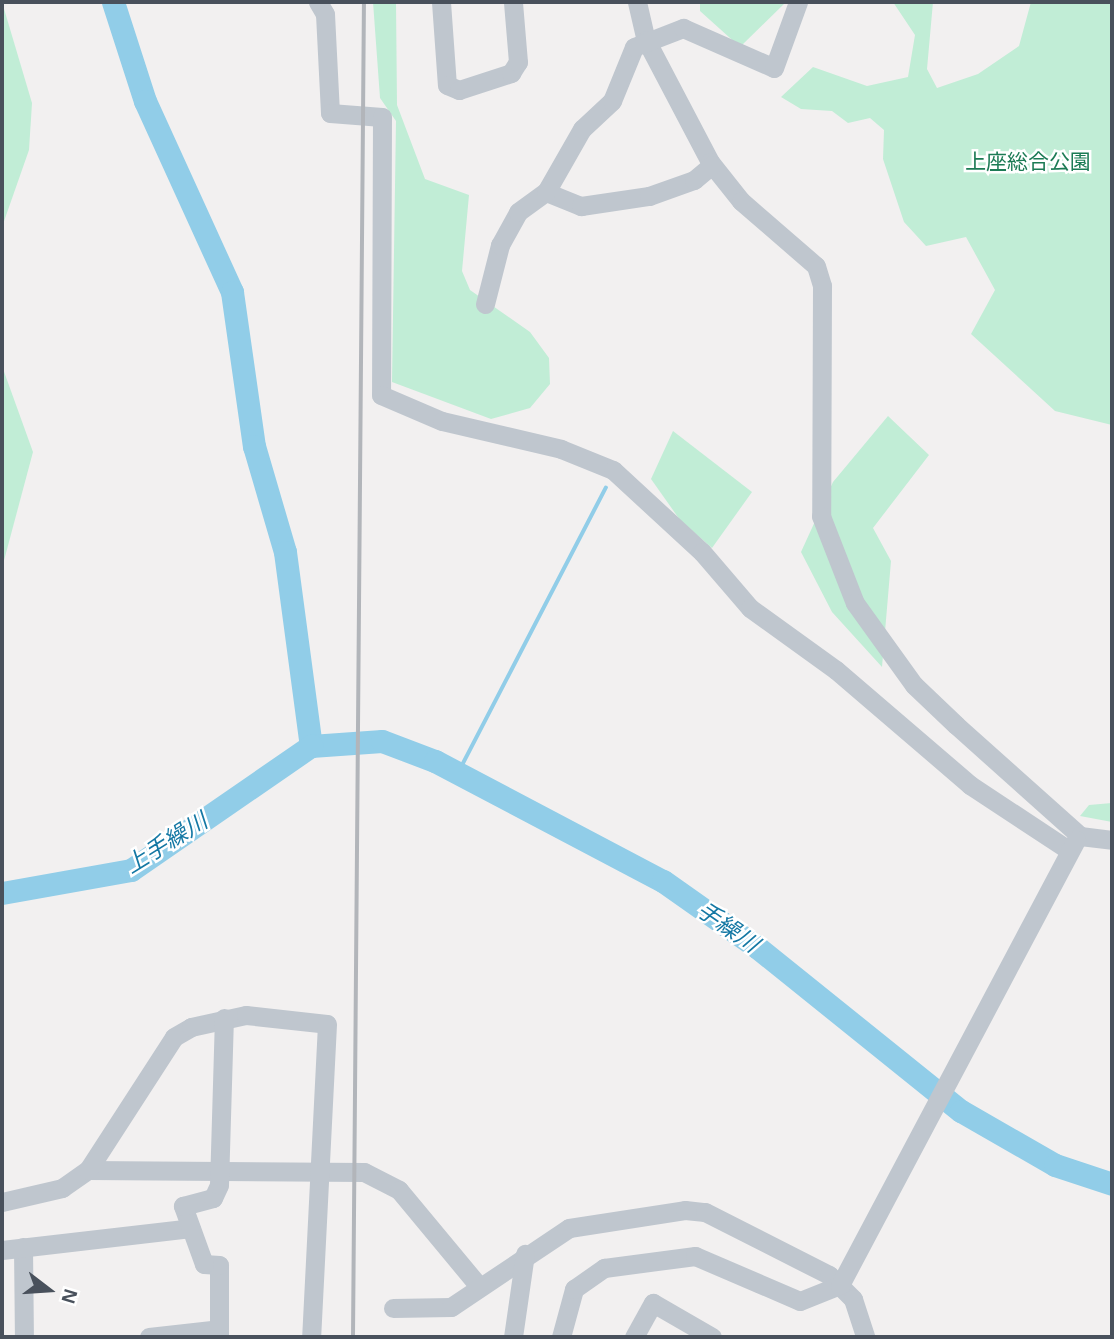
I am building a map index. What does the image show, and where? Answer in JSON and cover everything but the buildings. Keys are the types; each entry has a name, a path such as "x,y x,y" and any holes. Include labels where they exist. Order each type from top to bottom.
{"street":[{"path":"318,2 325,14 330,113 382,117 382,395 442,421 561,449 613,470 694,544 750,608 836,670 970,785 1074,842 1112,841"},
{"path":"441,2 447,85 459,90 511,73 518,62 513,2"},
{"path":"637,2 646,40 712,165 741,201 816,266 822,286 821,516 855,603 914,685 1074,842"},
{"path":"485,304 500,245 518,212 547,192 582,129 612,101 625,58 646,40 683,28 774,68 798,2"},
{"path":"547,192 582,206 649,196 694,180 712,165"},
{"path":"561,1337 574,1289 604,1268 695,1256 800,1301 840,1285 1074,842"},
{"path":"149,1337 219,1333 219,1265 204,1264 183,1206 213,1198 219,1169 224,1018"},
{"path":"2,1202 62,1188 88,1170 174,1037 224,1018 327,1024 311,1337"},
{"path":"88,1170 364,1172 387,1181 478,1285"},
{"path":"393,1308 451,1307 478,1285 569,1228 685,1210 705,1212 840,1285 853,1299 865,1337"},
{"path":"2,1250 191,1228"},
{"path":"23,1247 24,1337"},
{"path":"513,1337 525,1254"},
{"path":"634,1337 653,1303 712,1337"}],"green space":[{"path":"2,2 32,103 29,150 2,227"},
{"path":"373,2 396,2 397,105 425,179 469,195 462,271 470,290 530,332 549,358 550,384 530,408 491,419 392,382 396,121 380,98"},
{"path":"700,2 786,2 740,47 700,11"},
{"name":"上座総合公園","path":"893,2 933,2 927,69 937,88 978,74 1019,46 1031,2 1112,2 1112,425 1055,411 971,334 995,290 966,237 926,246 904,222 883,159 884,130 870,118 848,123 832,111 801,109 781,97 813,67 867,86 908,77 915,35"},
{"path":"2,366 33,452 2,568"},
{"path":"888,416 929,455 873,528 891,561 882,667 832,612 801,552 833,482"},
{"path":"673,431 752,492 712,548 680,520 651,479"},
{"path":"1112,803 1112,822 1080,816 1089,805"}],"waterway":[{"path":"113,2 145,101 232,292 254,446 285,552 311,746"},
{"path":"458,773 606,488"},
{"name":"手繰川","path":"311,746 382,741 435,761 663,881 758,948 961,1111 1055,1165 1112,1184"},
{"name":"上手繰川","path":"2,893 131,870 311,746"}],"railway":[{"path":"353,1337 364,2"}]}
